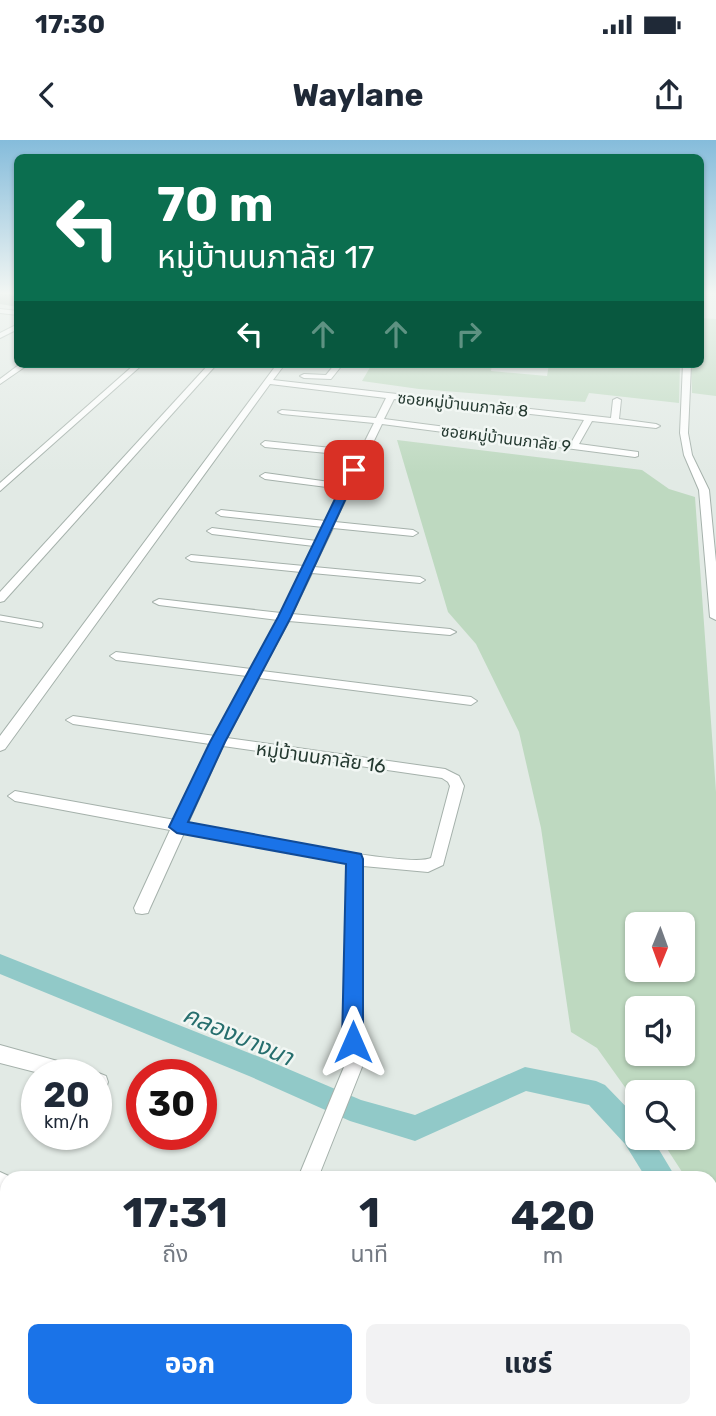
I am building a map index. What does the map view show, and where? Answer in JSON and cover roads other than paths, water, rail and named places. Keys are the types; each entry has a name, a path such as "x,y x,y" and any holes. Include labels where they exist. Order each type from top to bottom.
{"street":[{"path":"0,382 19,368"},
{"path":"0,488 135,368"},
{"path":"0,599 209,368"},
{"path":"0,746 275,373 328,377 336,368"},
{"path":"687,368 684,437 689,457 702,477 716,617"},
{"name":"ซอยหมู่บ้านนภาลัย 8","path":"275,373 391,396 656,426"},
{"path":"142,908 218,742 285,617 345,487 391,396"},
{"path":"615,422 617,400"},
{"name":"ซอยหมู่บ้านนภาลัย 9","path":"282,412 378,421 635,454"},
{"path":"573,447 589,419"},
{"path":"265,444 362,454"},
{"path":"265,476 345,487"},
{"path":"221,513 413,533"},
{"path":"212,531 320,544"},
{"path":"191,558 419,580"},
{"path":"159,602 450,632"},
{"path":"116,656 471,701"},
{"name":"หมู่บ้านนภาลัย 16","path":"73,720 445,774 454,779 457,786 438,861 428,866 414,866 355,859"},
{"path":"15,796 355,859 353,1067 310,1171"},
{"path":"0,1055 21,1061"}],"lane":[{"path":"0,618 40,625"}],"waterway":[{"name":"คลองบางนา","path":"0,964 258,1068 359,1112 415,1128 525,1079 596,1094 635,1135 658,1171"}]}
